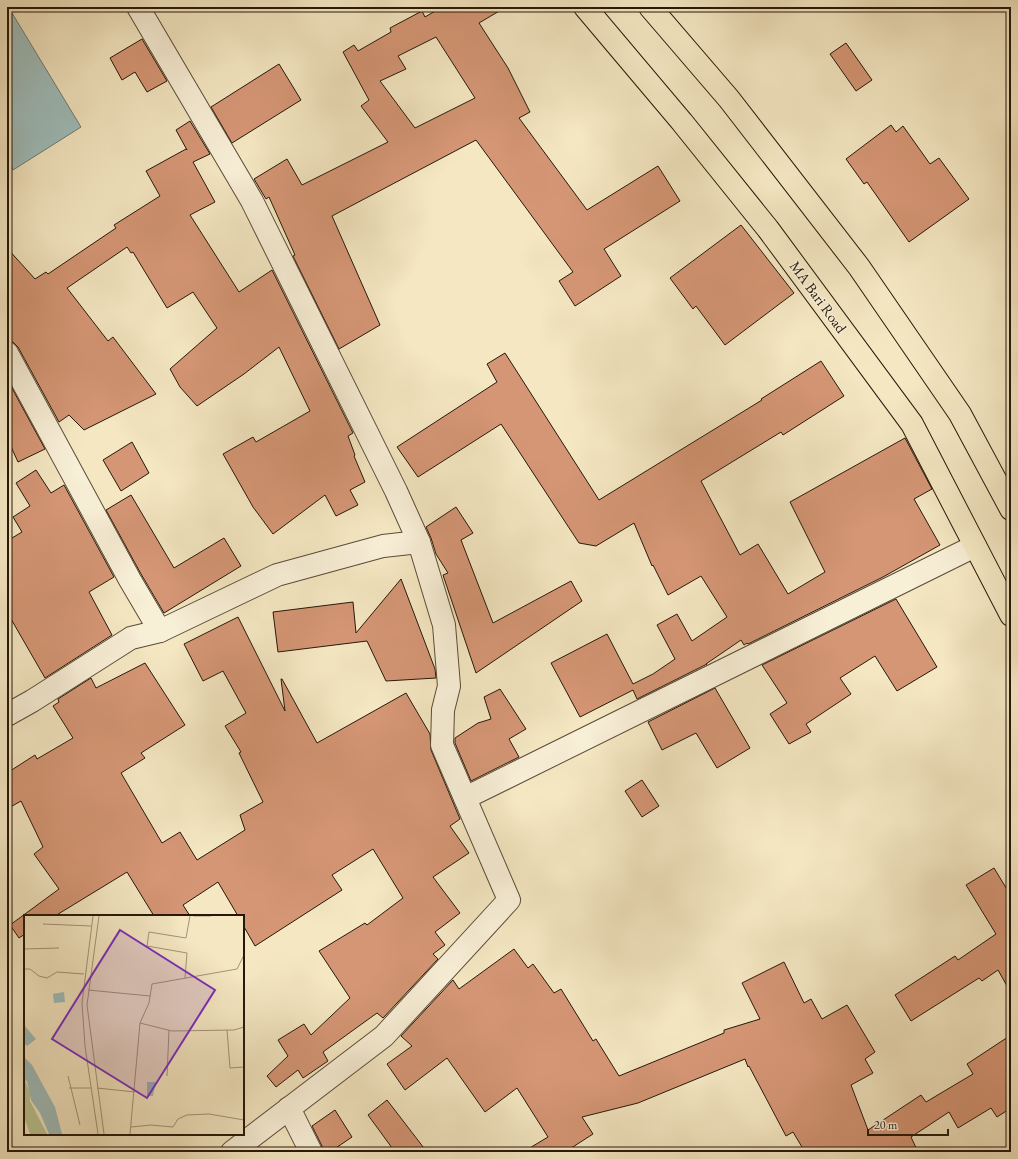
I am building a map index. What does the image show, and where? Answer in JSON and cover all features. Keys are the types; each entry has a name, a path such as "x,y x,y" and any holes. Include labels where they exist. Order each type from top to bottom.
{"main road":[{"name":"MA Bari Road","path":"585,7 682,122 768,229 912,424 1011,615"},
{"path":"650,7 729,99 859,267 960,414 1011,509"}],"street":[{"path":"138,7 252,201 396,492 419,542 444,625 449,686 443,710 442,745 509,900 384,1036 232,1152"},
{"path":"7,353 130,580 160,631"},
{"path":"7,715 32,701 131,638 160,631 277,575 382,546 419,542"},
{"path":"464,798 975,546"},
{"path":"289,1108 311,1152"}],"water":[{"path":"12,13 81,127 13,170 7,154 7,17"}],"building":[{"path":"442,7 506,7 479,23 508,68 530,112 519,118 587,210 658,166 680,201 604,249 621,276 575,306 559,281 573,272 476,140 332,216 380,325 339,349 293,256 295,255 269,197 266,199 254,179 287,159 302,185 388,142 361,106 369,100 343,52 354,45 358,51 391,32 390,28 422,11 425,17","holes":["436,37 475,98 415,128 380,81 406,69 398,56"]},
{"path":"142,39 167,81 147,92 135,72 122,80 110,58"},
{"path":"846,43 872,80 856,91 830,54"},
{"path":"279,64 301,100 232,143 211,107"},
{"path":"190,121 210,154 193,162 215,202 190,215 239,292 272,270 353,433 348,436 355,455 354,456 365,482 350,490 358,505 336,516 325,495 273,534 253,507 223,454 253,437 256,442 310,411 279,347 244,374 197,406 180,387 170,369 217,328 193,292 167,308 133,252 131,253 127,247 67,288 108,341 113,337 156,394 84,430 69,415 59,422 18,347 13,342 7,341 7,248 35,279 46,272 48,274 116,228 114,225 160,196 146,171 186,149 187,150 176,130"},
{"path":"891,125 896,132 903,126 930,164 939,158 969,199 909,242 867,182 864,184 846,159"},
{"path":"741,225 794,293 725,345 696,306 693,309 670,278"},
{"path":"505,353 599,500 762,400 761,399 821,361 844,396 783,435 781,432 701,481 740,555 758,544 788,594 825,572 790,502 905,438 932,489 914,499 940,545 883,577 748,644 747,643 744,645 741,640 707,664 637,699 633,690 580,717 551,663 607,634 633,684 653,674 675,659 657,625 677,614 692,641 727,617 701,576 668,595 653,565 652,566 634,523 596,546 579,543 501,424 418,477 397,447 497,382 487,364"},
{"path":"7,379 45,449 18,462 7,438"},
{"path":"132,442 149,473 121,491 103,460"},
{"path":"36,470 51,493 64,485 114,577 89,592 112,635 45,678 7,612 7,541 22,532 13,517 30,506 16,483"},
{"path":"131,495 174,568 224,538 241,566 164,613 106,510"},
{"path":"456,507 473,533 461,540 493,623 571,581 582,601 476,673 443,575 448,573 436,554 426,527"},
{"path":"401,579 435,669 436,678 386,681 367,641 278,652 273,612 353,602 356,633"},
{"path":"896,599 937,667 897,691 875,656 840,678 851,694 806,724 811,732 789,744 770,714 787,703 762,665"},
{"path":"238,617 285,711 281,679 317,743 406,693 430,734 431,750 460,819 450,826 469,853 433,877 460,913 435,932 445,945 433,954 438,959 383,1018 377,1013 323,1052 328,1061 303,1078 298,1070 276,1087 267,1076 288,1056 278,1040 304,1024 311,1035 350,998 319,951 365,923 367,925 403,898 373,849 332,875 342,890 255,946 244,927 244,915 237,915 218,882 183,905 189,915 153,915 127,872 57,915 24,915 24,935 19,938 10,925 59,889 34,854 43,847 21,801 7,809 7,773 35,755 37,759 73,738 53,706 59,702 58,699 91,678 96,688 145,663 185,725 141,753 145,758 121,773 162,843 180,832 197,860 245,830 240,815 263,802 239,753 241,752 225,726 246,713 223,671 203,681 184,644"},
{"path":"715,688 750,748 717,768 696,733 662,750 648,722"},
{"path":"500,689 526,729 509,739 519,757 471,781 455,743 455,738 478,723 491,719 484,697"},
{"path":"642,780 659,806 642,817 625,791"},
{"path":"994,868 1011,896 1011,993 998,970 982,981 979,978 911,1021 895,995 955,956 958,960 996,934 966,885"},
{"path":"514,949 528,968 533,964 554,993 561,989 593,1041 596,1039 619,1076 724,1033 724,1030 760,1019 742,983 784,962 804,1003 811,999 822,1019 847,1005 875,1052 865,1059 873,1073 851,1085 868,1130 921,1095 926,1102 973,1074 967,1064 1011,1035 1011,1108 997,1117 991,1108 958,1128 949,1112 911,1137 918,1152 805,1152 793,1132 786,1136 745,1059 638,1103 582,1117 593,1134 565,1152 523,1152 548,1137 517,1088 485,1112 447,1058 405,1090 387,1064 412,1046 401,1036 453,980 459,989"},
{"path":"387,1100 427,1152 395,1152 368,1115"},
{"path":"335,1110 352,1137 330,1152 323,1152 322,1146 312,1126"}]}
